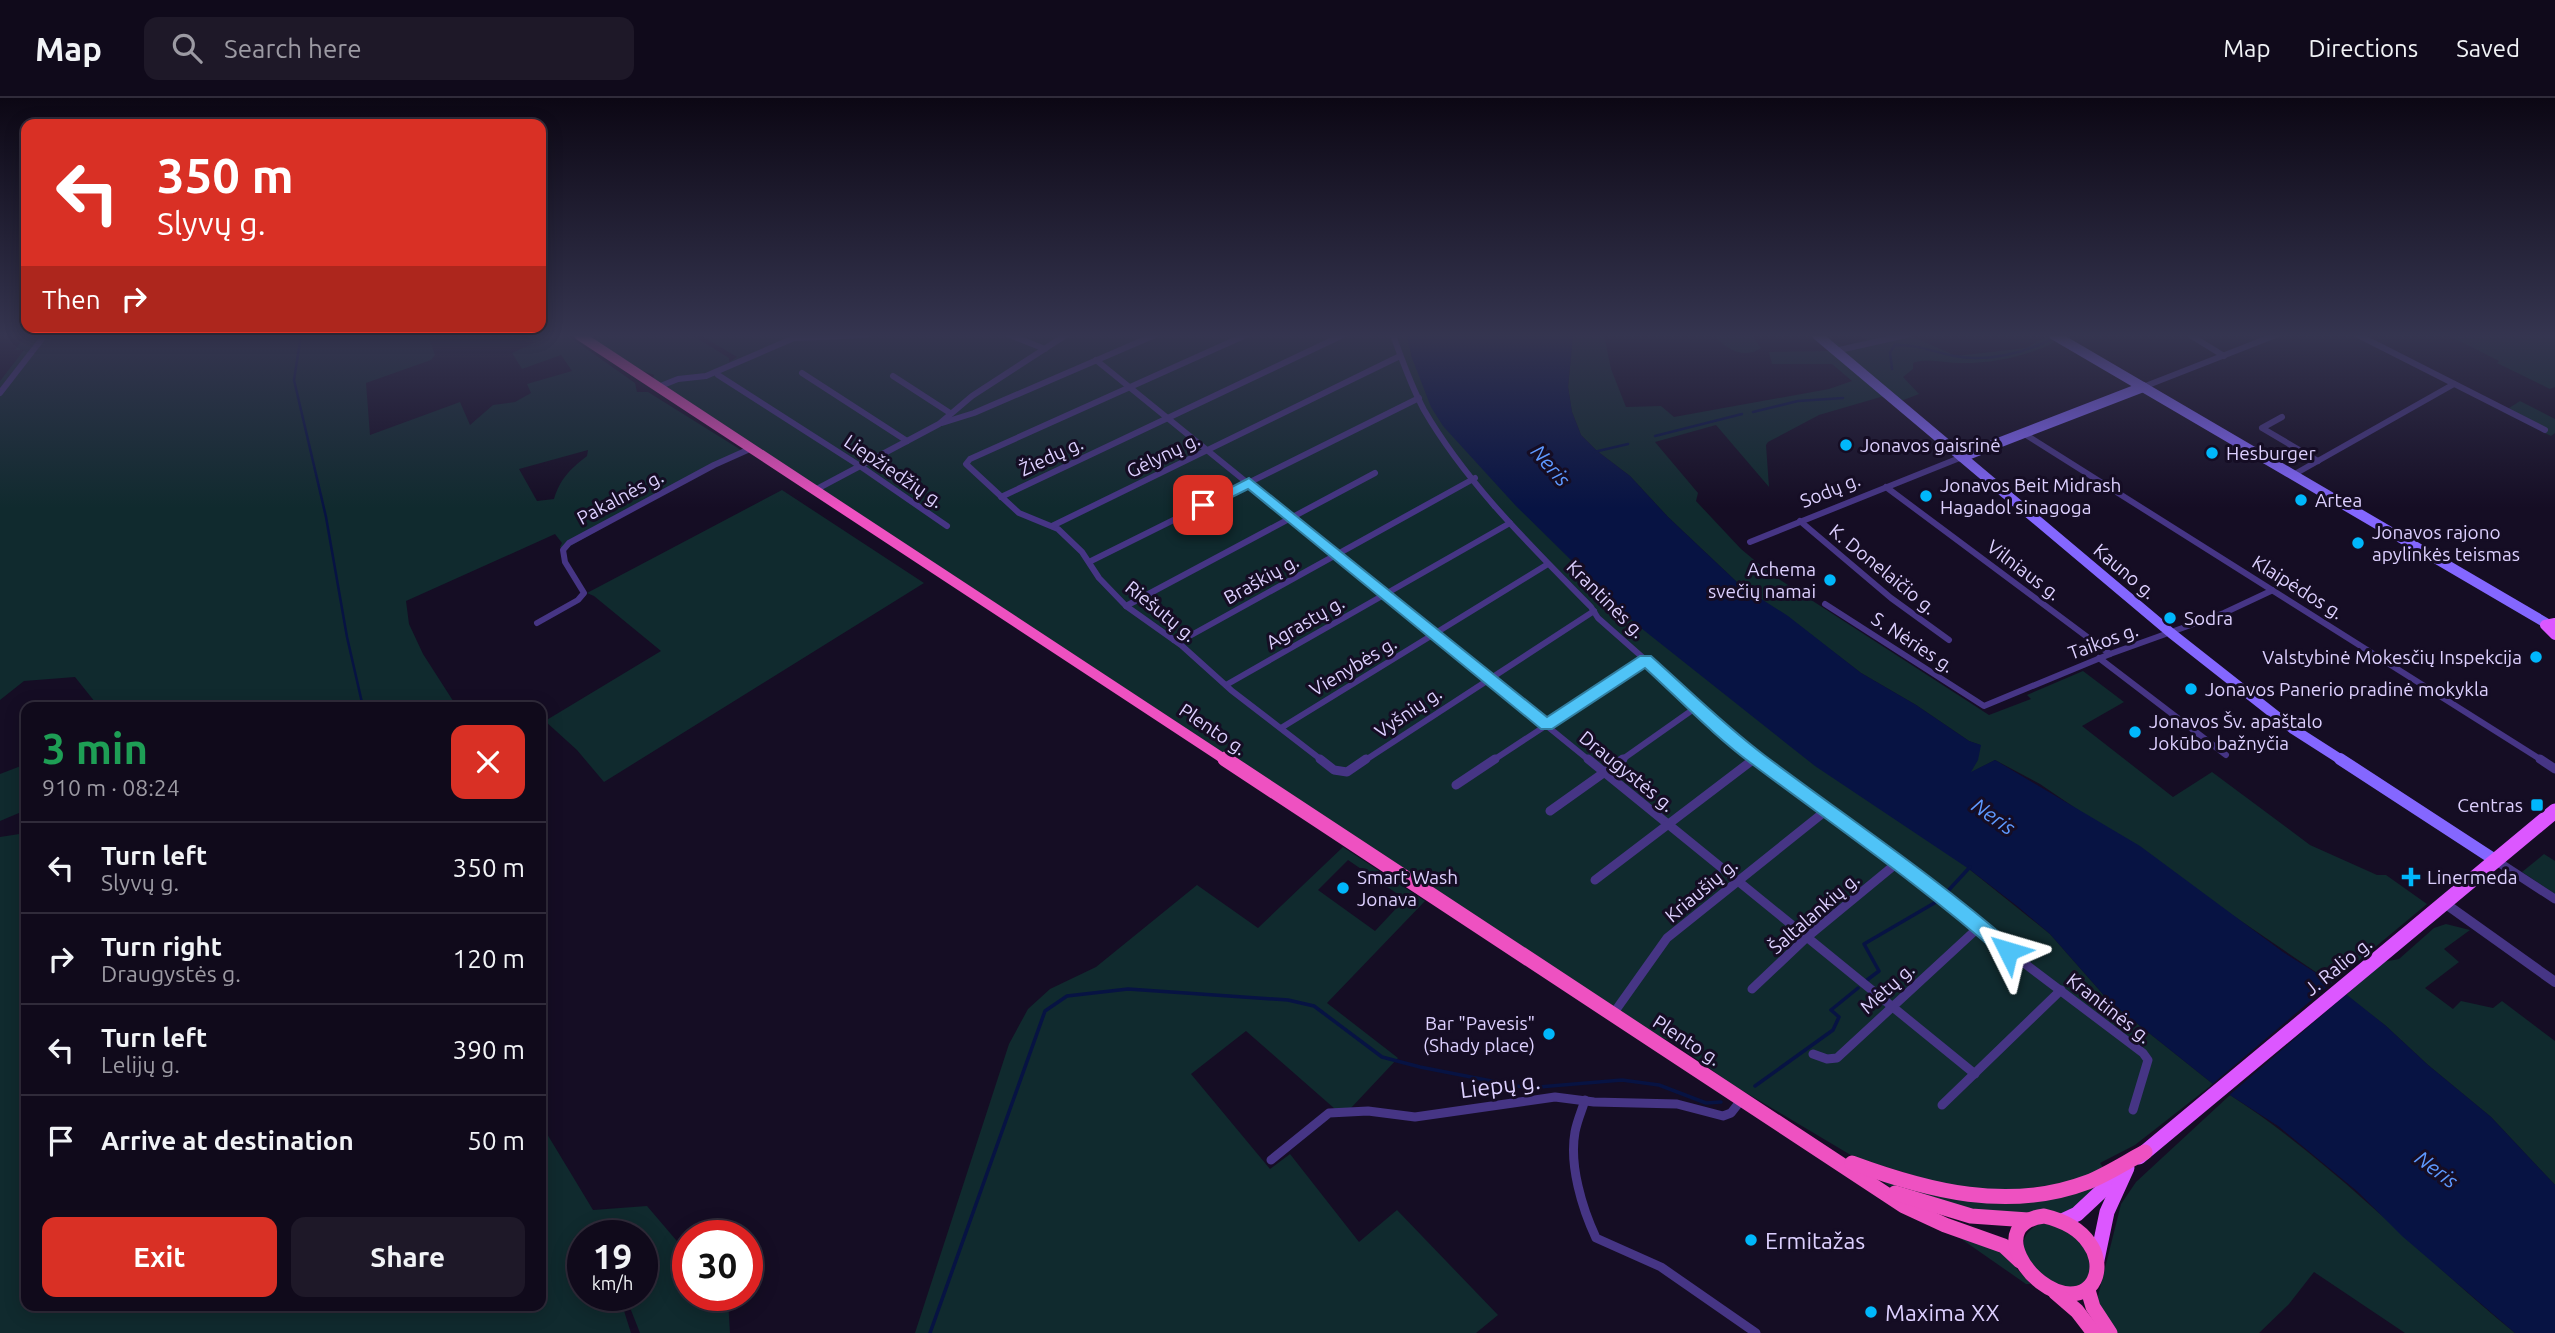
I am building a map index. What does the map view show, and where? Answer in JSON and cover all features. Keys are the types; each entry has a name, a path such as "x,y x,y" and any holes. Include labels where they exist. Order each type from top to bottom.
{"highway":[{"name":"Plento g.","path":"667,393 1827,1154"},
{"path":"1827,1154 1927,1188 1965,1194 2020,1196 2058,1191 2089,1182 2145,1152"},
{"path":"1827,1154 1916,1212 2004,1246 2033,1278 2077,1311 2094,1333"},
{"path":"1868,1180 1908,1199 1951,1211 1992,1218 2028,1220 2044,1216 2062,1221 2085,1238 2097,1261 2098,1273 2088,1290 2073,1294 2055,1292"},
{"path":"2020,1261 2016,1237 2020,1227 2028,1220"},
{"path":"2088,1290 2093,1307 2110,1333"}],"main road":[{"name":"Kauno g.","path":"1885,393 2171,633 2293,729 2495,860"},
{"name":"Sodų g.","path":"1962,457 2128,393"},
{"path":"2153,393 2551,623 2547,629 2555,635"},
{"name":"J. Ralio g.","path":"2145,1152 2555,811"},
{"path":"2062,1221 2080,1214 2098,1190 2145,1152"},
{"path":"2097,1261 2107,1212 2127,1168"}],"street":[{"name":"Liepžiedžių g.","path":"746,393 947,526"},
{"path":"832,393 907,441"},
{"path":"919,393 950,413"},
{"path":"939,424 980,393"},
{"path":"815,490 939,424 974,413 1021,393"},
{"name":"Riešutų g.","path":"1118,393 970,459 966,464 1019,513 1052,526 1069,538 1099,578 1126,606 1181,645 1226,685 1334,771 1347,772"},
{"name":"Draugystės g.","path":"1138,393 1975,1074"},
{"name":"Žiedų g.","path":"1001,497 1221,393"},
{"name":"Gėlynų g.","path":"1052,526 1326,393"},
{"name":"Krantinės g.","path":"1417,393 1441,437 1510,523 1598,618 1756,758 1828,809 1991,938 2135,1046 2148,1060 2133,1110"},
{"path":"2293,475 2439,393"},
{"path":"2471,393 2545,430"},
{"path":"1089,562 1419,398"},
{"path":"2282,417 2262,428 2318,461"},
{"name":"Klaipėdos g.","path":"2023,433 2555,769"},
{"name":"Pakalnės g.","path":"537,623 578,600 584,593 565,562 562,550 569,543 751,448"},
{"name":"Sodų g.","path":"1750,542 1962,457"},
{"path":"1126,606 1375,473"},
{"name":"Braškių g.","path":"1171,640 1186,638 1475,478"},
{"name":"Vilniaus g.","path":"1886,487 2110,654"},
{"name":"K. Donelaičio g.","path":"1800,521 1863,578 1910,615 1948,640"},
{"name":"Agrastų g.","path":"1226,685 1510,523"},
{"name":"Vienybės g.","path":"1282,728 1548,564"},
{"name":"Taikos g.","path":"1984,706 2273,590"},
{"name":"S. Nėries g.","path":"1825,604 1984,706"},
{"name":"Vyšnių g.","path":"1347,772 1487,678 1594,611"},
{"path":"2099,658 2226,755"},
{"path":"1456,785 1646,660"},
{"path":"1550,811 1699,706"},
{"path":"1595,880 1756,758"},
{"name":"Kriaušių g.","path":"1613,1014 1667,938 1828,809"},
{"path":"2495,860 2555,899"},
{"name":"Šaltalankių g.","path":"1752,989 1806,938 1897,863"},
{"path":"2444,902 2555,982"},
{"name":"Mėtų g.","path":"1813,1054 1827,1059 1837,1058 1979,926"},
{"path":"1942,1105 2061,990"},
{"name":"Liepų g.","path":"1271,1160 1329,1113 1336,1112 1368,1111 1415,1117 1555,1097 1676,1104 1723,1116 1731,1113 1742,1099"},
{"path":"1585,1100 1575,1133 1575,1169 1589,1223 1596,1238 1661,1267 1756,1333"}],"green space":[{"path":"0,393 367,393 370,435 460,402 470,425 493,405 515,402 531,393 649,393 741,450 563,550 560,547 562,543 555,534 406,601 409,624 423,654 454,702 95,702 75,677 24,681 0,700","holes":["588,450 587,456 566,475 554,499 537,501 519,469"]},
{"path":"674,393 1450,393 1969,869 2050,934 2109,1001 2213,1084 2135,1145 2100,1163 2104,1169 2065,1183 2015,1190 1954,1188 1854,1157 1733,1085 1674,1043 1647,1031"},
{"path":"1569,393 1620,393 1626,407 1661,406 1674,417 1809,393 1880,393 1884,396 1819,415 1768,442 1769,487 1716,425 1655,442 1698,493 1696,501 1741,549 1771,574 1989,715 2031,699 2027,695 2083,671 2124,702 2082,726 2173,797 2212,772 2310,845 2377,875 2386,875 2427,904 2332,983 2040,784 1995,760 1970,773 1980,745 1969,741 1916,705 1861,673 1788,617 1741,586 1668,517 1630,476 1581,435 1572,412"},
{"path":"1891,393 1919,394 1901,401"},
{"path":"2520,401 2555,419 2555,433 2551,436 2503,412"},
{"path":"782,490 924,583 604,782 577,750 546,720 661,651 587,593"},
{"path":"21,766 21,812 0,821 0,774"},
{"path":"21,834 21,1311 546,1311 546,1132 593,1210 647,1206 672,1235 672,1311 729,1311 730,1333 640,1333 631,1311 658,1311 658,1220 567,1220 567,1311 624,1311 631,1333 0,1333 0,837"},
{"path":"1343,847 1425,901 1327,1003 1398,1058 1350,1109 1335,1109 1246,1031 1191,1074 1270,1169 1290,1154 1359,1242 1397,1210 1498,1315 1476,1333 915,1333 1009,1044 1028,1009 1050,989 1096,967 1197,885 1258,928","holes":["1348,860 1405,899 1375,931 1318,890"]},
{"path":"2544,854 2555,861 2555,894 2522,872"},
{"path":"2446,924 2470,930 2444,949 2459,962 2425,988 2453,1009 2461,1001 2493,1008 2502,1001 2555,1041 2555,1185 2491,1117 2346,995 2383,962 2399,959 2434,928"},
{"path":"2230,1095 2341,1180 2515,1333 2405,1333 2314,1272 2289,1304 2259,1333 2115,1333 2097,1300 2121,1204 2136,1182"},
{"path":"1882,1180 1941,1195 2099,1183 2076,1214 2014,1216 1934,1202 1889,1186"},
{"path":"2042,1223 2070,1233 2082,1245 2092,1273 2080,1287 2058,1286 2031,1266 2026,1257 2025,1238"},
{"path":"1957,1236 1995,1245 2031,1284 2026,1284"}],"water":[{"name":"Neris","path":"1425,393 1569,393 1572,412 1581,435 1630,476 1668,517 1741,586 1788,616 1861,673 1916,705 1969,741 1981,745 1978,760 1971,772 1995,760 2140,846 2283,952 2332,983 2386,1026 2491,1117 2555,1185 2555,1333 2515,1333 2402,1236 2358,1192 2278,1126 2213,1084 2109,1001 2050,934 2017,906 1969,869 1815,766 1636,624 1516,506 1443,426"}],"pier":[{"path":"2334,981 2349,992 2227,1097 2210,1086"}],"waterway":[{"path":"297,393 326,517 347,637 362,702"},
{"path":"1753,412 1798,401 1843,398"},
{"path":"1655,436 1742,414"},
{"path":"1594,452 1628,444"},
{"path":"1946,893 1970,867"},
{"path":"1867,980 1879,971 1864,944 1936,902"},
{"path":"1755,1086 1833,1030 1839,1017 1831,1010 1858,988"},
{"path":"930,1333 1045,1011 1067,996 1128,989 1288,1000 1314,1006 1382,1057 1420,1067 1527,1088 1622,1080 1659,1085 1706,1103 1721,1102"}],"place":[{"name":"Jonavos gaisrinė","path":"1846,445"},
{"name":"Hesburger","path":"2212,453"},
{"name":"Jonavos Beit Midrash Hagadol sinagoga","path":"1926,496"},
{"name":"Artea","path":"2301,500"},
{"name":"Jonavos rajono apylinkės teismas","path":"2358,543"},
{"name":"Achema svečių namai","path":"1830,580"},
{"name":"Sodra","path":"2170,618"},
{"name":"Valstybinė Mokesčių Inspekcija","path":"2536,657"},
{"name":"Jonavos Panerio pradinė mokykla","path":"2191,689"},
{"name":"Jonavos Šv. apaštalo Jokūbo bažnyčia","path":"2135,732"},
{"name":"Centras","path":"2537,805"},
{"name":"Linermeda","path":"2411,877"},
{"name":"Smart Wash Jonava","path":"1343,888"},
{"name":"Bar \"Pavesis\" (Shady place)","path":"1549,1034"},
{"name":"Ermitažas","path":"1751,1240"},
{"name":"Maxima XX","path":"1871,1312"}],"route":[{"path":"1203,505 1249,483 1547,725 1646,660 1756,758 1815,799 1976,922 2008,951"}]}
